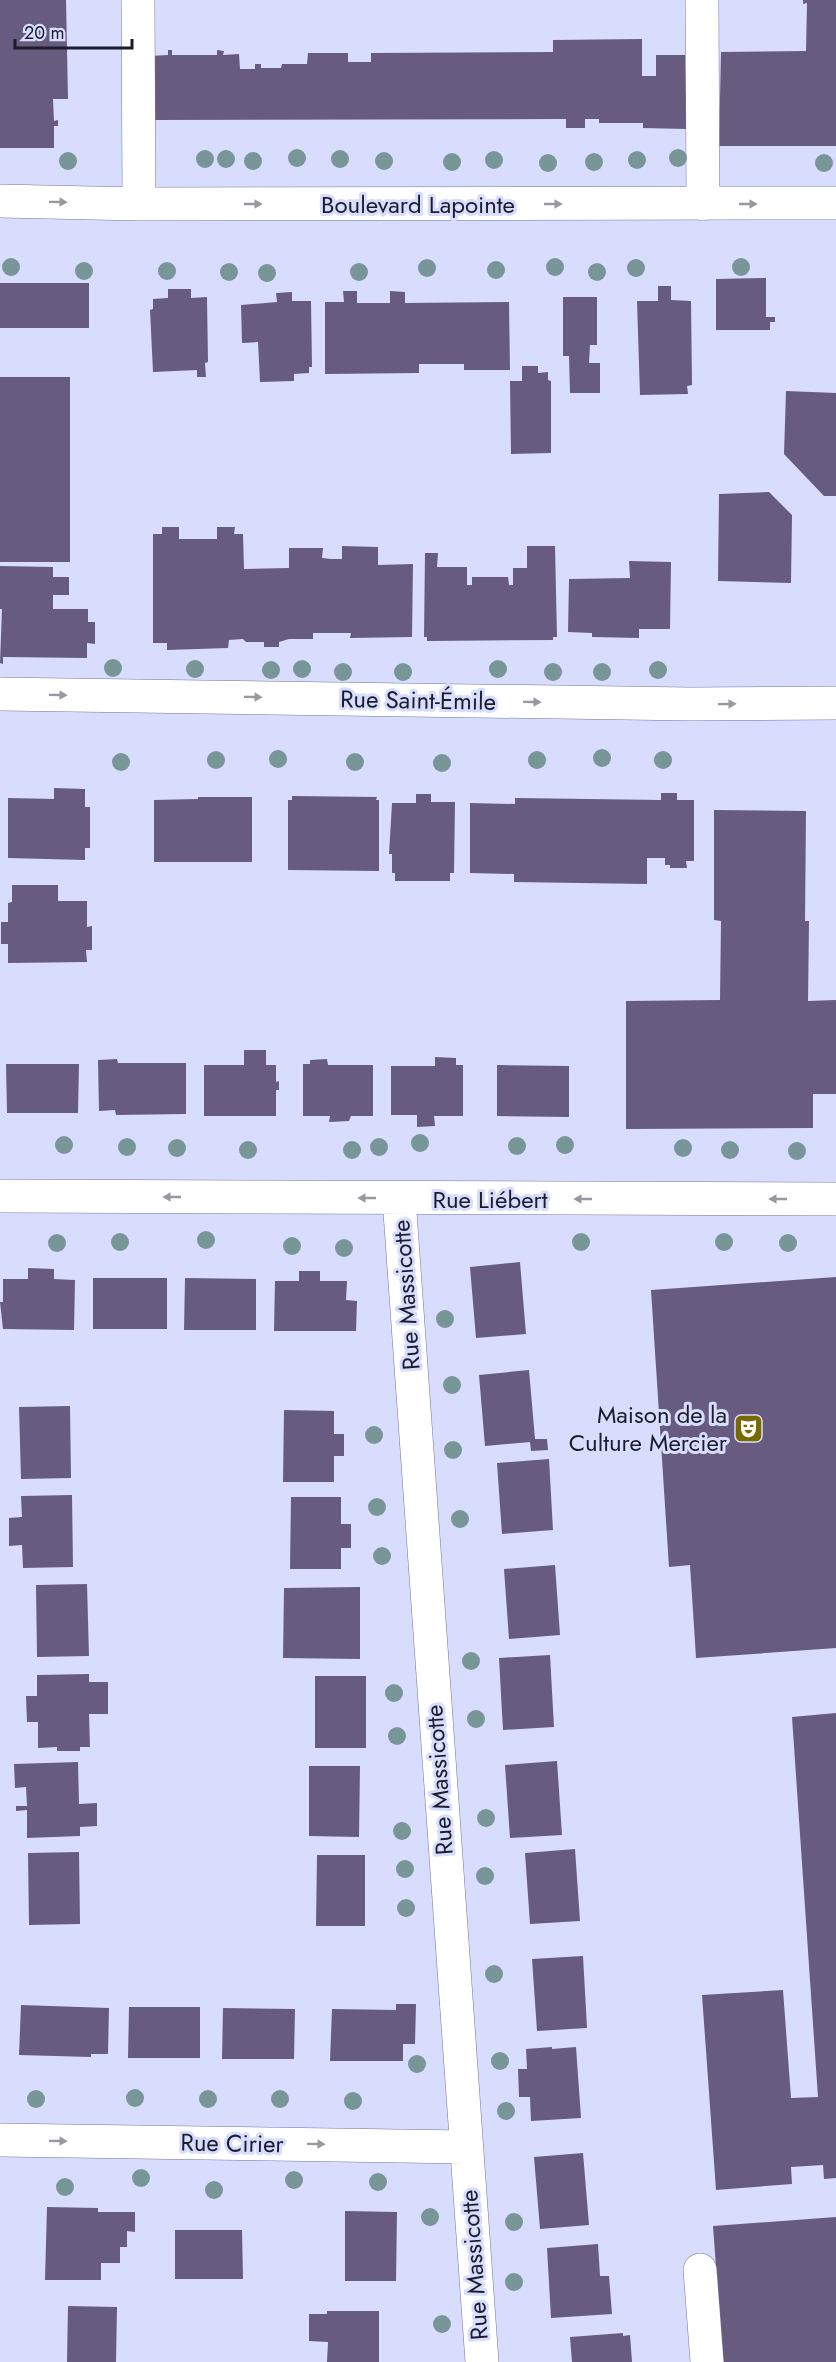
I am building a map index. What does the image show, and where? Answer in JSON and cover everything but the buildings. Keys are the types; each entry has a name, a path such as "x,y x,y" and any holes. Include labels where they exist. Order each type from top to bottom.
{"street":[{"path":"138,0 139,204"},
{"path":"702,0 703,204"},
{"name":"Boulevard Lapointe","path":"0,201 139,204 836,203"},
{"name":"Rue Saint-Émile","path":"0,694 690,704 836,703"},
{"name":"Rue Liébert","path":"0,1196 836,1199"},
{"name":"Rue Massicotte","path":"399,1198 482,2362"},
{"name":"Rue Cirier","path":"0,2140 465,2146"},
{"path":"700,2270 707,2362"}],"place":[{"name":"Maison de la Culture Mercier","path":"748,1428"}]}
